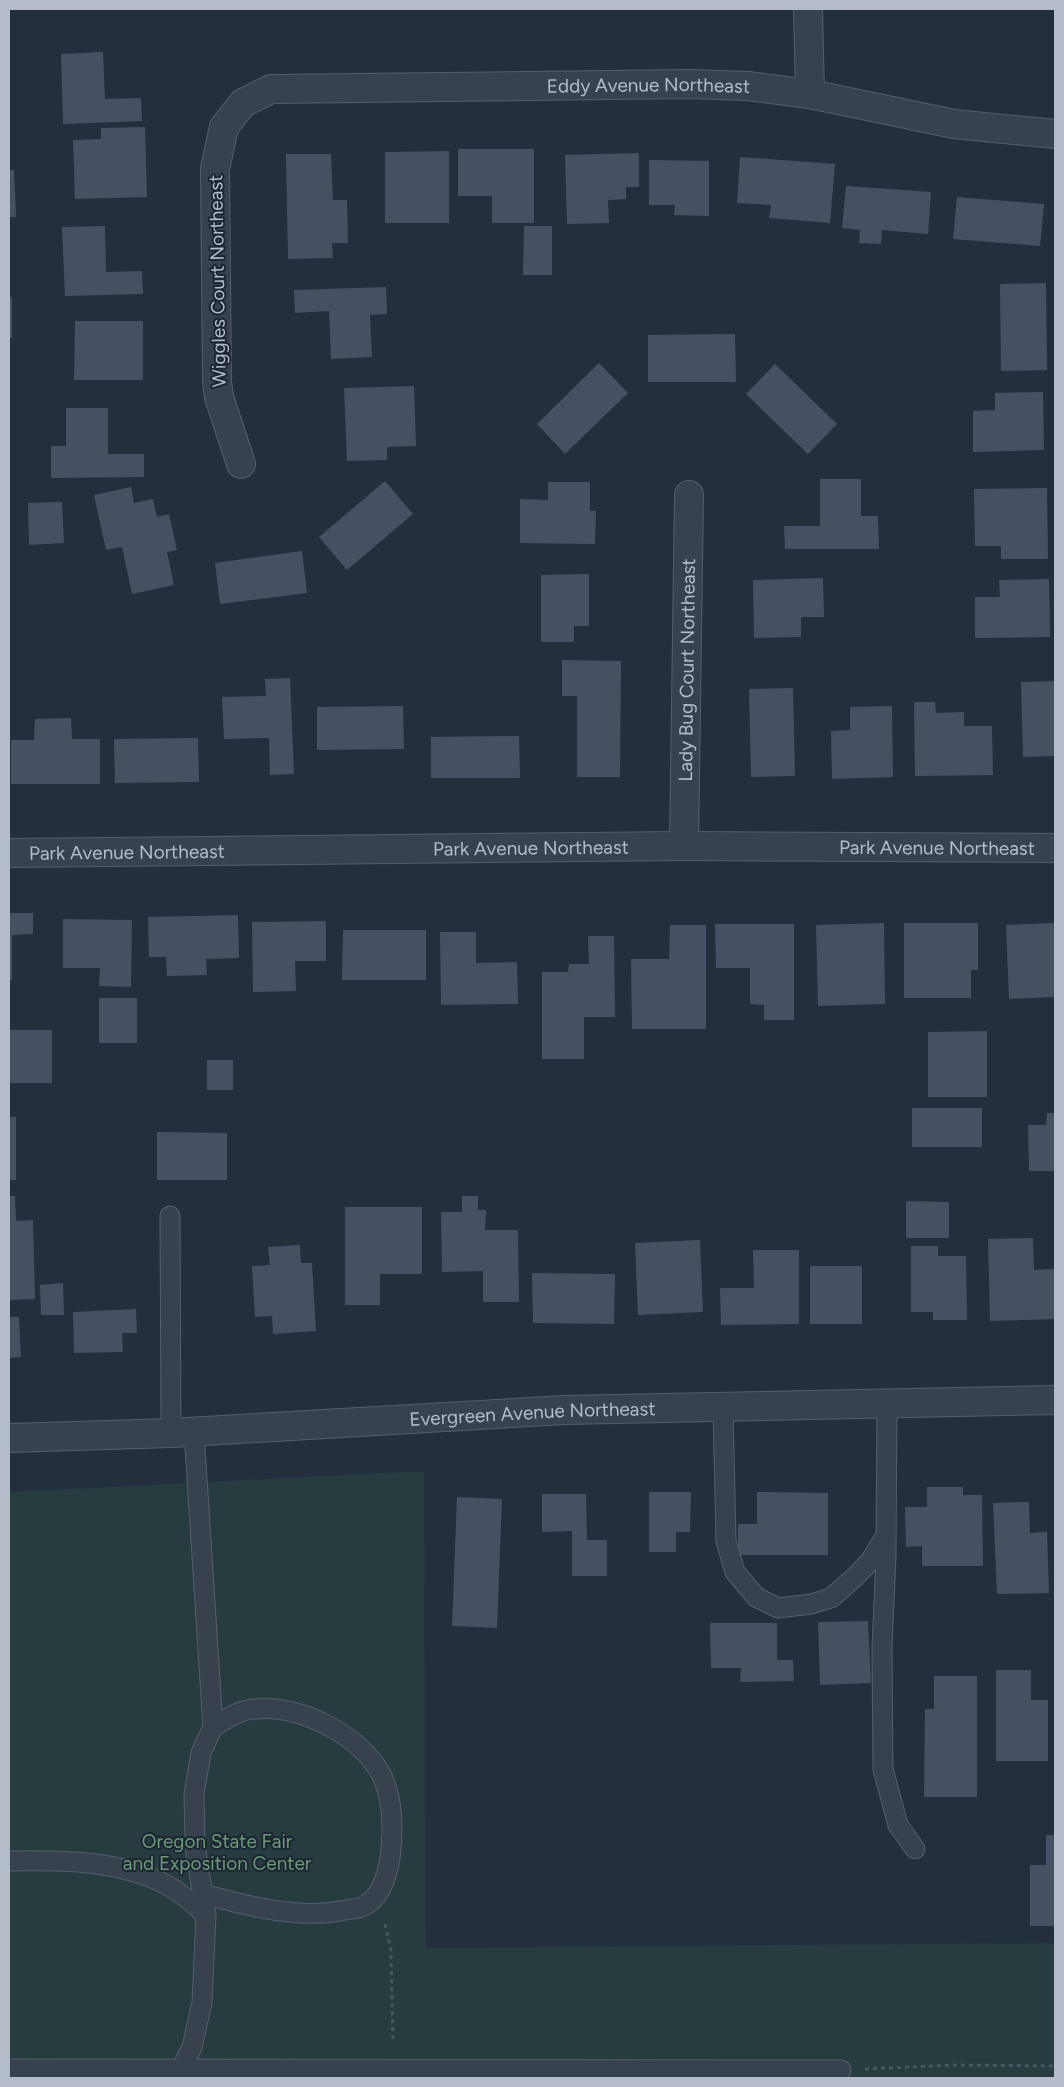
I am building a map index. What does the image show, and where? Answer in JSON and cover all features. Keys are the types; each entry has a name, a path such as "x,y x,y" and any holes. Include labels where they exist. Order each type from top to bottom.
{"street":[{"path":"808,9 810,94"},
{"name":"Eddy Avenue Northeast","path":"243,103 271,89 280,88 689,84 748,86 810,94 954,124 1055,134"},
{"name":"Wiggles Court Northeast","path":"240,464 219,397 217,382 215,169 224,127 243,103"},
{"name":"Lady Bug Court Northeast","path":"684,846 688,495"},
{"name":"Park Avenue Northeast","path":"9,853 684,846 1055,848"},
{"name":"Evergreen Avenue Northeast","path":"9,1438 183,1432 564,1410 1055,1400"}],"lane":[{"path":"170,1216 183,1432 213,1727 201,1753 194,1794 195,1846 206,1915 202,2003 192,2047 178,2074"},
{"path":"887,1404 886,1534 882,1647 883,1769 898,1825 915,1849"},
{"path":"723,1408 726,1541 735,1572 756,1597 778,1608 811,1604 831,1598 871,1560 886,1534"},
{"path":"203,1894 246,1905 325,1914 363,1906 379,1894 389,1867 392,1834 391,1806 381,1776 361,1747 321,1722 282,1709 253,1709 231,1716 213,1727"},
{"path":"9,1861 34,1860 100,1865 138,1873 167,1885 206,1915"},
{"path":"9,2068 178,2074 393,2069 841,2070"}],"path":[{"path":"379,1894 391,1951 393,2069"},
{"path":"841,2070 955,2065 1055,2066"}],"green space":[{"name":"Oregon State Fair and Exposition Center","path":"424,1471 426,1948 1055,1943 1055,2078 9,2078 9,1492"}],"building":[{"path":"103,52 105,99 141,98 142,121 63,124 61,54"},
{"path":"145,127 147,197 75,199 73,140 101,139 101,128"},
{"path":"458,149 534,149 534,223 492,223 492,196 458,196"},
{"path":"449,151 449,223 385,223 385,152"},
{"path":"639,153 639,187 626,187 626,199 608,200 609,223 567,224 565,155"},
{"path":"286,154 331,154 333,200 347,200 348,243 332,243 333,258 288,259"},
{"path":"740,157 835,164 830,223 769,218 771,205 737,203"},
{"path":"649,160 709,161 709,216 674,215 675,205 649,205"},
{"path":"9,170 14,170 16,217 9,217"},
{"path":"846,186 931,192 928,234 882,230 881,244 859,243 860,230 842,228"},
{"path":"957,197 1044,204 1040,246 953,239"},
{"path":"105,226 106,272 142,271 143,294 65,296 62,227"},
{"path":"524,226 552,226 552,275 523,275"},
{"path":"1046,283 1047,370 1001,371 1000,284"},
{"path":"386,287 387,314 370,315 372,357 331,359 329,311 295,313 294,290"},
{"path":"9,297 12,297 12,338 9,338"},
{"path":"75,321 143,321 143,380 74,380"},
{"path":"735,334 736,382 648,382 648,335"},
{"path":"599,363 628,393 565,454 537,424"},
{"path":"775,364 837,424 808,454 746,394"},
{"path":"414,386 416,446 387,447 387,460 347,461 344,388"},
{"path":"1043,392 1044,450 973,452 973,411 995,410 995,393"},
{"path":"66,408 108,408 108,454 144,454 144,477 51,478 51,446 66,446"},
{"path":"820,479 861,479 861,516 878,516 879,549 785,549 784,526 820,526"},
{"path":"385,481 413,514 347,570 319,537"},
{"path":"548,482 590,482 590,511 596,511 595,544 520,543 520,499 548,500"},
{"path":"131,487 134,503 153,499 157,517 169,514 177,550 167,552 174,585 132,594 122,547 106,550 94,495"},
{"path":"1047,488 1048,559 1001,559 1001,546 975,546 974,489"},
{"path":"62,502 64,543 29,545 28,503"},
{"path":"302,551 307,593 220,604 215,563"},
{"path":"589,574 589,626 574,626 574,642 541,642 541,575"},
{"path":"823,578 824,617 801,617 801,637 754,638 753,580"},
{"path":"1049,579 1050,637 975,638 975,597 1000,597 999,580"},
{"path":"562,660 621,661 620,777 577,777 577,696 562,696"},
{"path":"290,678 294,774 270,775 269,738 224,739 222,697 266,696 265,679"},
{"path":"1055,681 1055,756 1023,757 1021,682"},
{"path":"793,688 795,776 751,777 749,689"},
{"path":"914,702 935,702 936,713 964,712 964,726 992,726 993,775 915,776"},
{"path":"403,706 404,749 317,750 317,707"},
{"path":"892,706 893,777 832,779 831,731 850,730 850,707"},
{"path":"71,718 72,739 100,739 100,784 11,784 11,740 34,740 35,719"},
{"path":"519,736 520,778 431,778 431,737"},
{"path":"198,738 199,782 115,783 114,739"},
{"path":"9,913 33,913 33,934 12,935 12,980 9,980"},
{"path":"238,915 239,958 206,959 207,975 167,976 166,957 149,957 148,917"},
{"path":"63,919 132,920 131,987 99,986 100,968 63,968"},
{"path":"326,921 326,961 295,961 296,991 253,992 252,922"},
{"path":"884,923 885,1004 818,1006 816,925"},
{"path":"904,923 978,923 978,970 971,970 971,998 904,998"},
{"path":"1055,923 1055,997 1009,999 1006,925"},
{"path":"715,924 794,924 794,1020 764,1020 764,1005 750,1004 750,968 716,968"},
{"path":"670,925 706,925 706,1029 632,1029 631,959 669,959"},
{"path":"343,930 426,930 426,980 342,980"},
{"path":"440,932 476,932 476,963 517,962 518,1004 441,1005"},
{"path":"588,936 614,936 615,1017 584,1017 584,1059 542,1059 542,972 568,972 569,964 589,964"},
{"path":"99,998 137,998 137,1043 99,1043"},
{"path":"9,1030 52,1030 52,1083 9,1083"},
{"path":"987,1031 987,1097 928,1097 928,1032"},
{"path":"207,1060 233,1060 233,1090 207,1090"},
{"path":"912,1108 982,1108 982,1147 912,1147"},
{"path":"1047,1113 1055,1113 1055,1171 1029,1171 1028,1125 1046,1125"},
{"path":"9,1117 16,1117 16,1180 9,1180"},
{"path":"157,1132 227,1133 227,1180 157,1180"},
{"path":"9,1196 15,1196 16,1221 33,1220 35,1299 9,1300"},
{"path":"462,1196 478,1196 478,1210 486,1210 485,1230 518,1230 519,1302 483,1302 483,1271 442,1272 441,1212 462,1212"},
{"path":"906,1201 949,1202 949,1238 906,1238"},
{"path":"345,1207 422,1207 422,1274 380,1274 380,1305 345,1305"},
{"path":"1033,1238 1034,1270 1055,1269 1055,1319 990,1321 988,1239"},
{"path":"700,1240 703,1312 638,1315 635,1243"},
{"path":"300,1245 301,1263 312,1263 316,1331 273,1334 272,1316 255,1317 252,1266 270,1265 268,1247"},
{"path":"911,1246 938,1246 938,1256 966,1256 967,1320 933,1320 933,1312 911,1312"},
{"path":"753,1250 799,1250 799,1324 721,1325 720,1288 754,1288"},
{"path":"810,1266 862,1266 862,1324 810,1324"},
{"path":"532,1273 615,1274 614,1324 533,1323"},
{"path":"63,1283 64,1315 41,1315 40,1285"},
{"path":"136,1309 137,1333 122,1333 123,1352 74,1353 73,1312"},
{"path":"9,1317 19,1317 21,1357 9,1358"},
{"path":"927,1487 963,1487 963,1495 982,1495 983,1566 922,1566 922,1546 906,1547 905,1507 927,1507"},
{"path":"649,1492 691,1492 690,1532 676,1532 676,1552 649,1552"},
{"path":"757,1492 828,1493 828,1555 738,1555 738,1524 757,1524"},
{"path":"542,1494 586,1494 587,1540 607,1540 607,1576 572,1576 572,1531 542,1532"},
{"path":"457,1497 502,1499 497,1628 452,1626"},
{"path":"1029,1502 1030,1533 1047,1532 1049,1593 997,1594 993,1503"},
{"path":"868,1621 871,1683 820,1685 818,1622"},
{"path":"710,1623 777,1623 777,1660 793,1660 794,1681 740,1682 741,1668 711,1668"},
{"path":"996,1670 1031,1670 1031,1700 1048,1700 1048,1761 996,1761"},
{"path":"934,1676 977,1676 977,1797 924,1797 925,1709 934,1709"},
{"path":"1046,1835 1055,1835 1055,1926 1030,1926 1030,1865 1046,1865"}]}
